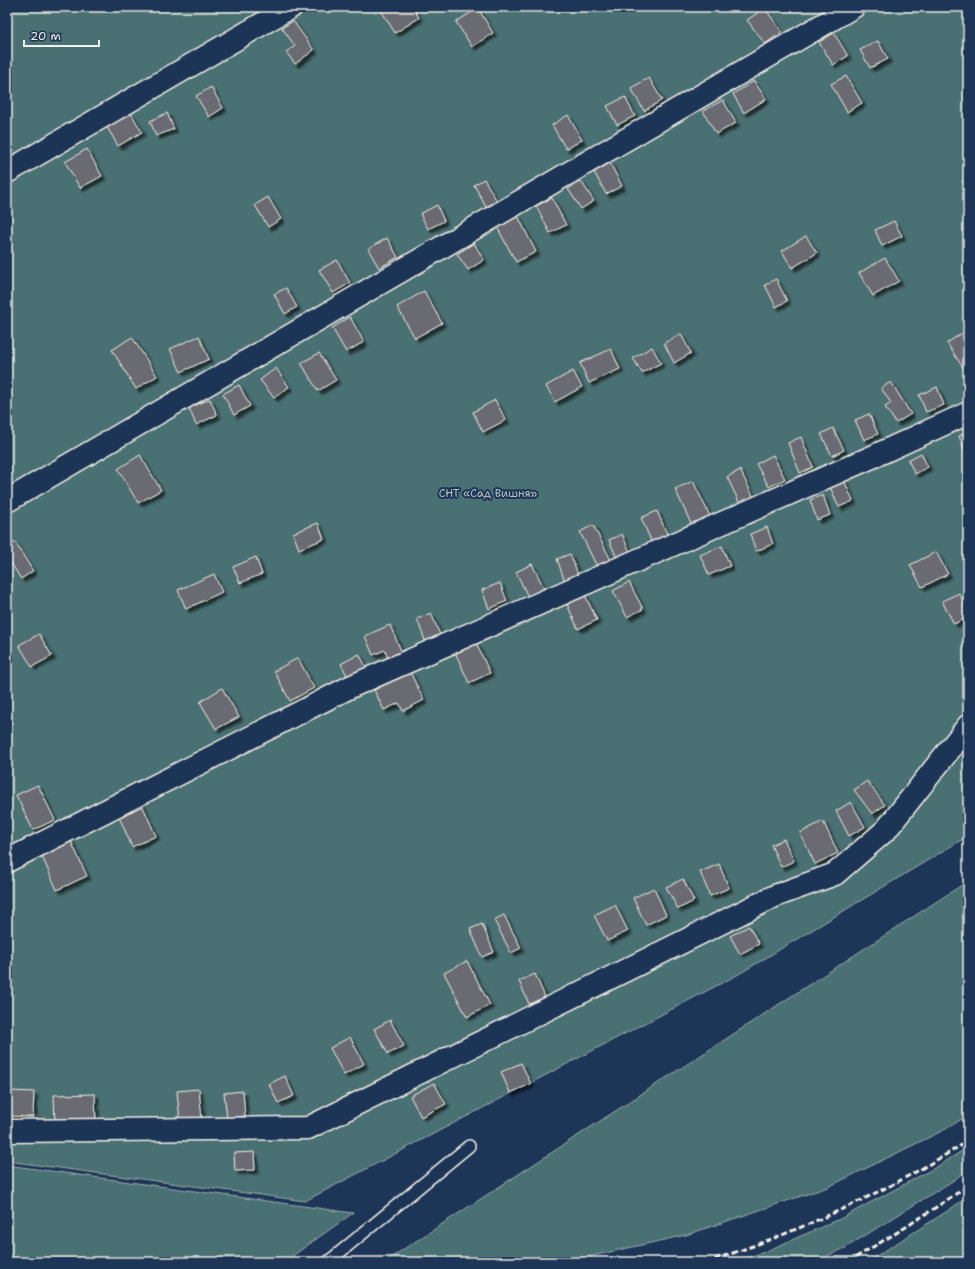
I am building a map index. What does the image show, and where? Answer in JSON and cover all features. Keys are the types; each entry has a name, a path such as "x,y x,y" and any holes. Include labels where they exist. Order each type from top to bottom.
{"street":[{"path":"7,172 291,7"},
{"path":"7,501 853,7"},
{"path":"7,862 350,687 872,457 968,413"},
{"path":"7,1131 308,1128 775,896 835,874 886,830 968,726"}],"lane":[{"path":"328,1262 469,1146"}],"green space":[{"name":"СНТ «Сад Вишня»","path":"7,7 968,7 968,836 739,974 305,1201 7,1161"},
{"path":"968,881 968,1115 946,1129 828,1187 686,1235 565,1262 384,1262"},
{"path":"968,1147 968,1169 954,1180 845,1248 815,1262 734,1262 764,1252 840,1219 940,1165"},
{"path":"7,1165 353,1213 284,1262 7,1262"},
{"path":"968,1196 968,1262 867,1262 949,1210"}],"building":[{"path":"379,7 413,7 419,18 395,33"},
{"path":"478,8 493,33 472,47 456,22"},
{"path":"765,8 782,32 765,44 747,20"},
{"path":"293,21 314,50 295,64 286,52 295,46 282,28"},
{"path":"834,33 848,56 833,65 819,42"},
{"path":"878,41 888,59 870,68 860,50"},
{"path":"846,76 862,103 847,112 831,84"},
{"path":"649,78 662,100 644,111 631,88"},
{"path":"754,81 766,99 744,113 733,94"},
{"path":"211,87 223,108 209,117 196,96"},
{"path":"625,97 635,116 617,125 607,106"},
{"path":"723,100 736,123 716,134 703,111"},
{"path":"131,113 142,132 118,146 107,127"},
{"path":"167,113 174,129 156,136 150,121"},
{"path":"568,115 582,140 566,149 552,125"},
{"path":"87,149 102,176 80,188 65,162"},
{"path":"610,163 622,186 606,194 594,172"},
{"path":"968,178 968,190 962,181"},
{"path":"484,179 497,201 486,207 474,185"},
{"path":"581,181 594,201 581,209 568,189"},
{"path":"268,197 281,219 268,227 255,205"},
{"path":"552,198 566,225 550,233 536,206"},
{"path":"437,205 444,221 428,229 420,214"},
{"path":"518,216 536,252 516,262 497,227"},
{"path":"894,221 902,236 882,246 875,230"},
{"path":"806,236 817,253 792,268 782,251"},
{"path":"387,238 398,257 379,268 368,249"},
{"path":"474,243 484,260 468,270 457,254"},
{"path":"885,258 899,281 873,296 859,273"},
{"path":"337,260 350,283 333,293 319,270"},
{"path":"776,279 787,301 776,307 765,285"},
{"path":"286,288 297,307 285,314 274,294"},
{"path":"424,291 442,323 415,338 397,307"},
{"path":"350,317 364,342 346,352 332,328"},
{"path":"967,330 968,369 965,371 947,343"},
{"path":"681,334 691,353 674,363 664,343"},
{"path":"199,336 209,359 181,372 170,349"},
{"path":"132,337 157,376 136,389 112,350"},
{"path":"652,347 661,363 642,373 633,358"},
{"path":"611,349 620,369 589,383 580,363"},
{"path":"319,353 336,380 318,391 301,363"},
{"path":"276,368 289,387 274,398 260,380"},
{"path":"573,371 582,387 555,402 546,386"},
{"path":"891,382 911,414 896,423 885,407 891,403 881,388"},
{"path":"239,385 250,406 234,415 223,394"},
{"path":"937,387 944,405 926,412 919,395"},
{"path":"210,399 217,415 196,425 189,408"},
{"path":"495,400 506,420 483,432 473,412"},
{"path":"869,414 878,434 864,440 855,420"},
{"path":"833,428 844,450 832,456 821,434"},
{"path":"968,432 968,456 967,456 959,436"},
{"path":"801,437 813,467 800,473 788,443"},
{"path":"921,453 928,467 915,474 908,460"},
{"path":"140,455 161,490 138,503 118,469"},
{"path":"773,455 785,479 769,487 756,464"},
{"path":"740,470 754,498 740,504 727,477"},
{"path":"844,480 853,501 839,507 830,487"},
{"path":"693,481 712,520 693,528 675,489"},
{"path":"823,495 830,515 817,520 810,500"},
{"path":"657,511 668,536 652,543 641,518"},
{"path":"318,523 324,539 299,549 293,533"},
{"path":"593,525 612,562 598,569 580,532"},
{"path":"767,527 773,544 756,551 750,534"},
{"path":"622,534 630,552 617,558 609,540"},
{"path":"15,542 33,571 21,579 7,557 7,547"},
{"path":"722,546 730,566 709,575 700,555"},
{"path":"936,552 948,574 922,587 910,565"},
{"path":"570,554 579,577 565,582 557,559"},
{"path":"256,557 262,574 240,583 233,567"},
{"path":"532,564 544,588 528,597 516,572"},
{"path":"214,574 222,592 186,609 178,590"},
{"path":"629,582 643,609 627,617 613,591"},
{"path":"500,583 507,601 489,609 482,590"},
{"path":"584,593 597,620 578,629 566,602"},
{"path":"959,593 968,612 968,617 954,624 942,601"},
{"path":"431,613 441,637 426,643 417,619"},
{"path":"390,625 402,653 388,659 385,650 373,655 365,636"},
{"path":"39,634 52,656 32,667 19,645"},
{"path":"476,643 490,673 469,683 455,652"},
{"path":"359,654 368,670 349,679 341,664"},
{"path":"298,658 314,688 290,701 274,671"},
{"path":"410,672 424,700 403,711 399,703 384,710 374,690"},
{"path":"222,688 239,717 216,729 200,702"},
{"path":"867,781 885,805 872,814 854,790"},
{"path":"38,785 55,820 33,830 16,795"},
{"path":"141,802 156,836 132,847 117,812"},
{"path":"851,802 865,827 849,836 836,811"},
{"path":"823,821 838,853 815,864 800,833"},
{"path":"70,839 87,876 57,890 40,852"},
{"path":"784,839 794,861 781,867 771,845"},
{"path":"719,864 729,888 710,896 700,872"},
{"path":"683,879 694,901 678,909 666,887"},
{"path":"654,888 666,915 646,925 633,898"},
{"path":"615,905 628,931 607,941 594,915"},
{"path":"504,915 521,948 511,953 494,920"},
{"path":"482,924 494,952 482,957 470,929"},
{"path":"749,926 759,944 740,954 730,936"},
{"path":"467,961 490,1005 467,1017 444,973"},
{"path":"535,974 545,997 529,1004 519,981"},
{"path":"390,1020 404,1046 388,1054 374,1029"},
{"path":"350,1037 364,1064 344,1075 330,1048"},
{"path":"521,1063 531,1084 510,1093 501,1072"},
{"path":"285,1076 294,1096 278,1103 269,1084"},
{"path":"434,1083 446,1104 421,1117 410,1096"},
{"path":"199,1089 202,1119 180,1121 177,1091"},
{"path":"10,1091 34,1092 33,1117 9,1116"},
{"path":"243,1091 245,1116 227,1118 224,1093"},
{"path":"95,1094 96,1123 55,1124 54,1095"},
{"path":"254,1152 255,1170 235,1171 234,1153"}],"railway":[{"path":"706,1262 774,1238 841,1210 906,1177 968,1141"},
{"path":"848,1262 906,1227 968,1186"}]}
